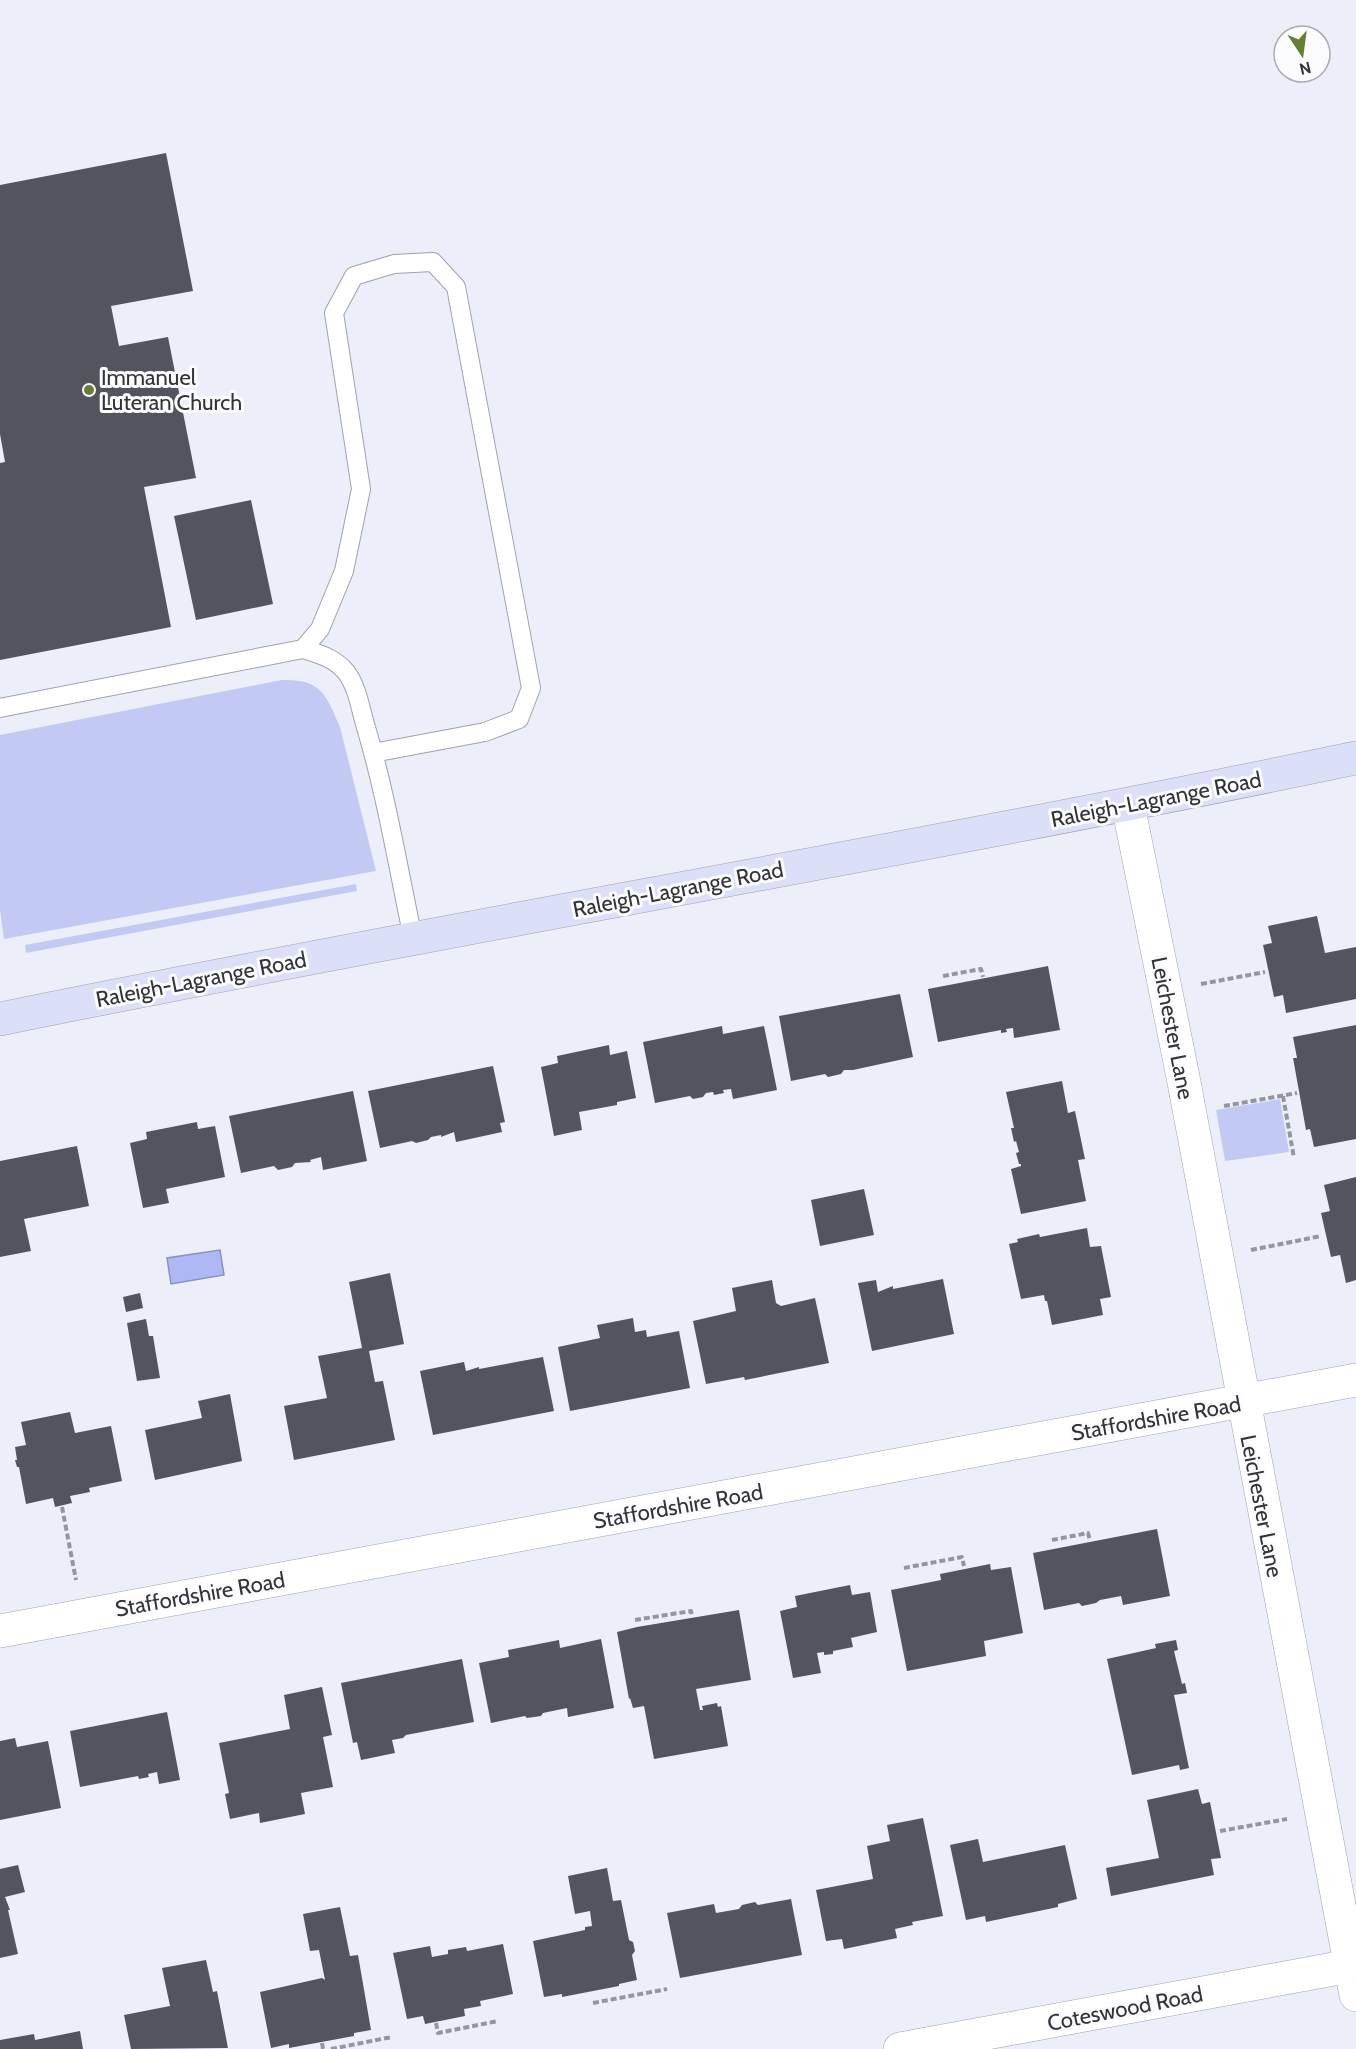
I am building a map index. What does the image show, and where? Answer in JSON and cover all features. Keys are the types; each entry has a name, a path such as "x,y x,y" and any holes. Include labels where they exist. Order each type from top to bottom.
{"main road":[{"name":"Raleigh-Lagrange Road","path":"0,1019 412,938 1128,805 1356,758"}],"street":[{"name":"Leichester Lane","path":"1128,805 1185,1088 1353,1980"},
{"name":"Staffordshire Road","path":"0,1631 1356,1380"},
{"name":"Coteswood Road","path":"900,2049 1353,1980"}],"lane":[{"path":"303,649 320,629 344,571 361,489 334,313 354,276 394,264 433,262 456,286 531,688 519,719 485,732 374,753"},
{"path":"0,708 303,649 327,657 337,663 347,674 356,693 374,753 412,938"}],"path":[{"path":"943,976 981,969 983,977"},
{"path":"1194,986 1265,972"},
{"path":"1216,1107 1297,1094"},
{"path":"1283,1096 1294,1158"},
{"path":"1245,1251 1321,1236"},
{"path":"62,1507 77,1588"},
{"path":"1052,1540 1088,1533 1090,1540"},
{"path":"904,1568 963,1557 964,1566"},
{"path":"635,1620 691,1611 692,1616"},
{"path":"1220,1831 1295,1817"},
{"path":"592,2003 668,1989"},
{"path":"436,2023 438,2033 498,2021"},
{"path":"331,2049 392,2037"},
{"path":"322,2043 323,2049"}],"shaded area":[{"path":"282,680 306,682 314,686 326,697 331,706 340,727 376,871 4,939 0,910 0,735"},
{"path":"356,884 357,891 26,953 25,945"},
{"path":"1280,1099 1289,1152 1225,1161 1216,1110"},
{"path":"220,1250 224,1275 171,1284 167,1258"}],"building":[{"name":"Immanuel Luteran Church","path":"166,153 193,291 111,306 119,346 168,337 196,478 144,487 171,627 0,660 0,463 5,462 0,434 0,185"},
{"path":"251,500 273,604 196,620 174,516"},
{"path":"1317,916 1325,953 1356,947 1356,999 1286,1013 1283,995 1274,997 1263,945 1272,943 1268,926"},
{"path":"1048,966 1060,1030 1014,1038 1013,1028 1006,1029 1007,1032 1001,1033 1001,1030 938,1042 928,989"},
{"path":"900,994 913,1057 844,1070 841,1074 828,1077 825,1074 791,1081 779,1016"},
{"path":"1356,1025 1356,1139 1314,1147 1310,1129 1306,1130 1293,1058 1297,1058 1293,1037"},
{"path":"722,1026 723,1034 764,1026 777,1090 733,1099 731,1089 714,1095 713,1092 706,1093 703,1097 693,1099 690,1096 655,1103 643,1042"},
{"path":"609,1045 610,1055 627,1051 636,1098 617,1102 617,1105 579,1112 582,1130 554,1136 541,1067 558,1063 557,1056"},
{"path":"493,1066 505,1122 500,1123 502,1132 456,1142 454,1132 416,1143 412,1141 380,1148 368,1091"},
{"path":"1062,1081 1068,1113 1075,1111 1085,1159 1078,1160 1086,1201 1021,1214 1011,1169 1021,1164 1019,1164 1016,1153 1019,1152 1016,1141 1014,1142 1011,1128 1014,1128 1006,1092"},
{"path":"353,1091 367,1161 323,1170 321,1157 310,1160 311,1162 295,1163 292,1167 278,1170 274,1166 241,1173 229,1116"},
{"path":"197,1122 198,1129 215,1126 225,1177 166,1189 169,1203 143,1208 130,1143 147,1139 146,1132"},
{"path":"77,1146 89,1206 24,1219 31,1251 0,1257 0,1161"},
{"path":"1356,1177 1356,1280 1346,1283 1340,1255 1331,1257 1321,1213 1330,1211 1324,1185"},
{"path":"864,1189 874,1235 820,1246 811,1200"},
{"path":"1087,1228 1090,1247 1101,1246 1111,1297 1100,1299 1103,1315 1052,1325 1044,1295 1021,1299 1009,1244 1018,1242 1017,1239 1039,1234 1040,1237"},
{"path":"390,1273 404,1344 369,1351 375,1382 383,1381 395,1440 294,1460 284,1406 327,1398 318,1356 362,1348 349,1282"},
{"path":"943,1279 954,1334 872,1351 858,1283 876,1280 878,1292 893,1286 893,1289"},
{"path":"772,1280 776,1303 781,1306 815,1298 829,1363 745,1380 744,1377 706,1384 693,1321 736,1311 732,1288"},
{"path":"140,1293 143,1308 126,1312 123,1297"},
{"path":"633,1318 635,1332 646,1330 647,1337 679,1331 690,1388 570,1411 558,1347 600,1338 597,1325"},
{"path":"146,1319 149,1336 153,1336 160,1378 137,1381 127,1323"},
{"path":"543,1357 554,1411 433,1435 420,1371 464,1362 466,1371"},
{"path":"230,1394 242,1461 155,1480 145,1430 202,1418 198,1401"},
{"path":"70,1412 75,1433 111,1426 122,1481 89,1488 90,1492 70,1496 72,1503 55,1507 53,1498 26,1504 19,1467 15,1460 17,1460 15,1447 26,1445 21,1422"},
{"path":"1157,1529 1170,1596 1123,1605 1121,1596 1082,1606 1079,1603 1044,1610 1033,1553"},
{"path":"990,1564 991,1570 1011,1567 1023,1633 984,1641 986,1656 907,1671 891,1590 941,1580 940,1574"},
{"path":"850,1585 852,1595 870,1592 877,1632 851,1638 853,1647 833,1651 833,1654 817,1653 821,1673 793,1678 780,1611 797,1607 795,1596"},
{"path":"739,1610 751,1680 696,1689 700,1710 703,1710 702,1706 717,1703 718,1707 721,1706 728,1746 654,1759 644,1706 633,1708 629,1699 617,1632"},
{"path":"601,1639 614,1708 568,1717 567,1708 543,1713 541,1716 527,1718 525,1716 491,1723 479,1663 509,1657 508,1650 559,1640 560,1648"},
{"path":"1176,1640 1178,1650 1174,1651 1182,1684 1185,1683 1187,1693 1174,1695 1189,1768 1180,1770 1179,1765 1132,1775 1107,1659 1156,1648 1155,1644"},
{"path":"462,1659 474,1722 406,1735 403,1738 392,1740 395,1753 361,1760 357,1742 353,1743 341,1683"},
{"path":"322,1687 332,1735 323,1737 333,1787 301,1793 305,1814 260,1823 259,1813 230,1819 225,1794 229,1793 219,1743 290,1729 284,1695"},
{"path":"167,1712 180,1780 159,1784 157,1772 139,1779 138,1776 80,1787 70,1731"},
{"path":"15,1738 17,1747 48,1741 61,1808 0,1820 0,1741"},
{"path":"1198,1789 1202,1804 1210,1802 1221,1858 1211,1859 1214,1875 1111,1896 1106,1868 1159,1858 1147,1800"},
{"path":"923,1818 943,1916 912,1922 913,1925 895,1929 897,1938 844,1949 842,1939 826,1941 816,1890 873,1879 867,1846 890,1841 887,1825"},
{"path":"978,1839 983,1862 1065,1845 1077,1899 1058,1904 1058,1907 986,1922 985,1916 966,1920 950,1845"},
{"path":"18,1865 25,1892 5,1897 10,1910 8,1910 18,1954 0,1958 0,1869"},
{"path":"607,1868 613,1901 621,1900 629,1940 633,1942 635,1951 632,1955 637,1980 619,1984 619,1986 562,1997 562,1994 544,1997 533,1941 585,1930 585,1927 592,1926 590,1911 575,1914 568,1876"},
{"path":"791,1899 802,1955 680,1978 667,1913 714,1904 716,1913 739,1909 742,1905 755,1902 758,1905"},
{"path":"340,1907 350,1956 358,1955 371,2030 354,2033 354,2036 289,2048 289,2044 271,2048 260,1992 322,1978 325,1980 319,1950 310,1951 303,1914"},
{"path":"503,1944 513,1994 480,2001 481,2006 464,2009 465,2016 425,2024 423,2016 407,2019 393,1953 430,1946 432,1957 448,1954 448,1950 466,1947 467,1951"},
{"path":"206,1960 213,1992 217,1991 228,2048 131,2049 124,2015 170,2006 162,1968"},
{"path":"80,2031 83,2049 0,2049 0,2040 34,2034 35,2040"}],"place":[{"name":"Immanuel Luteran Church","path":"89,390"}]}
